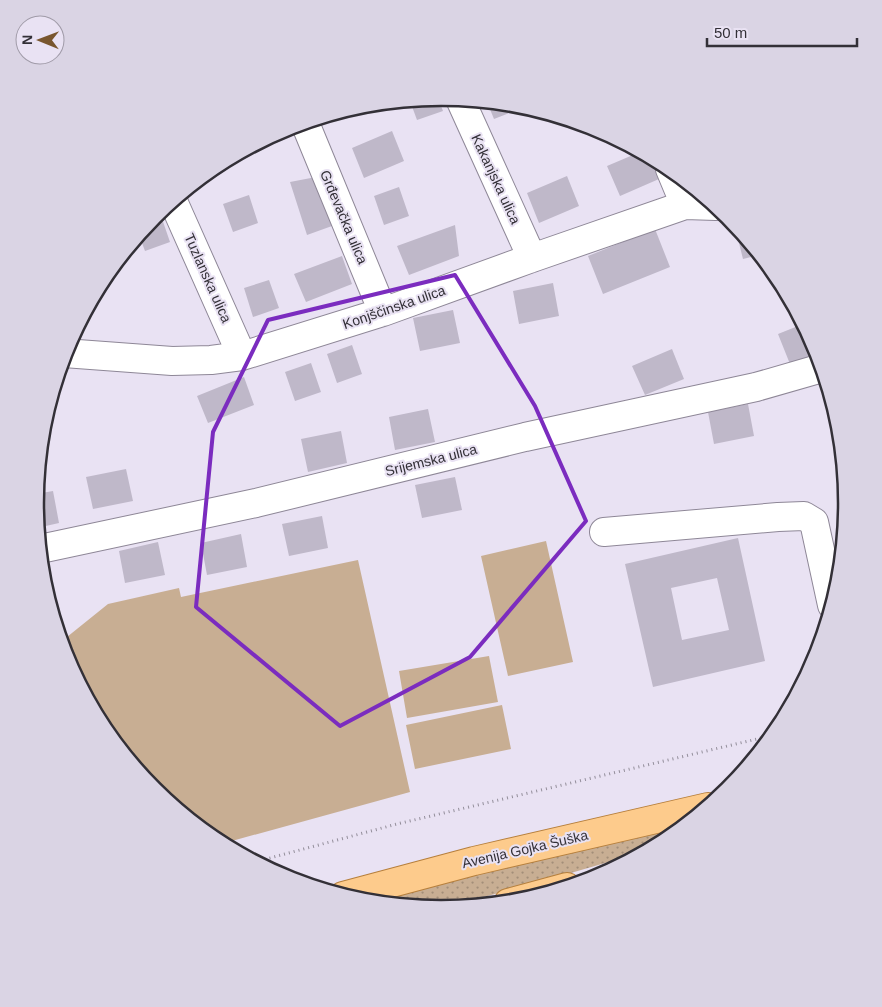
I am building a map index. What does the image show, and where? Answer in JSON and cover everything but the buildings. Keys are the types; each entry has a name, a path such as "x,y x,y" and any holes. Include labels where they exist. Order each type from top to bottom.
{"main road":[{"name":"Avenija Gojka Šuška","path":"359,892 474,861 693,810"}],"street":[{"name":"Kakanjska ulica","path":"464,107 532,258"},
{"name":"Grđevačka ulica","path":"308,129 384,312"},
{"path":"676,183 685,205"},
{"name":"Konjščinska ulica","path":"73,354 172,361 211,360 242,356 384,312 685,205 704,206"},
{"name":"Tuzlanska ulica","path":"176,208 242,356"},
{"name":"Srijemska ulica","path":"46,548 256,503 525,437 756,387 815,370"},
{"path":"604,532 768,517 804,516 814,522 829,590"}],"path":[{"path":"264,860 406,821 761,738"}],"highlighted area":[{"path":"455,275 535,406 586,521 470,657 340,726 196,607 213,432 268,320"}],"shaded area":[{"path":"546,541 573,662 508,676 481,556"},
{"path":"358,560 410,792 231,841 199,819 179,802 142,765 111,724 85,679 67,637 108,604 179,588 181,597"},
{"path":"489,656 498,702 407,718 399,671"},
{"path":"502,705 511,749 415,769 406,725"},
{"path":"672,827 640,848 619,859 476,899 441,901 386,897 474,872"}]}
